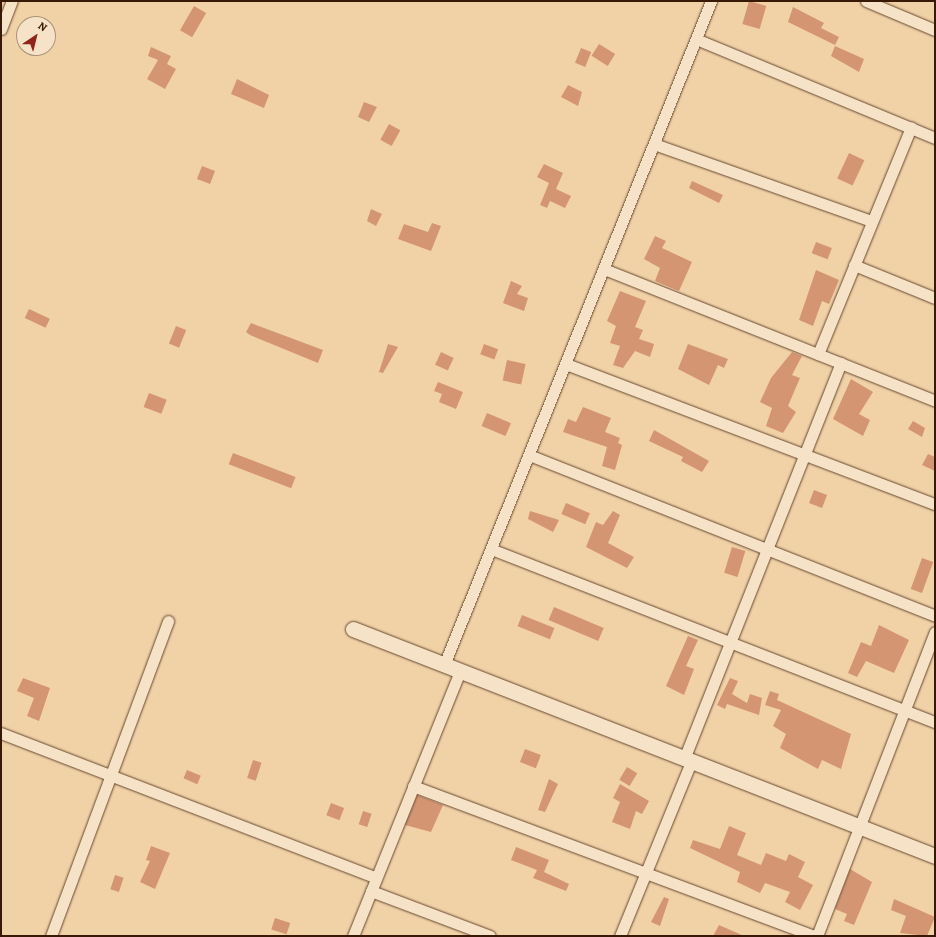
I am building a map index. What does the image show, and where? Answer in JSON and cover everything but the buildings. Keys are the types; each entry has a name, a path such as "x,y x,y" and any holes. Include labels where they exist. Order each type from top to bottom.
{"street":[{"path":"1,29 12,1"},
{"path":"444,665 711,1"},
{"path":"866,1 935,30"},
{"path":"696,39 935,138"},
{"path":"818,354 911,127"},
{"path":"654,144 872,221"},
{"path":"854,265 935,298"},
{"path":"604,269 935,401"},
{"path":"620,936 646,873 729,641 841,363"},
{"path":"566,364 935,504"},
{"path":"529,455 935,616"},
{"path":"491,549 935,722"},
{"path":"50,936 168,621"},
{"path":"353,630 935,856"},
{"path":"413,786 815,936 906,710 935,632"},
{"path":"353,936 460,671"},
{"path":"1,734 376,878"},
{"path":"371,891 490,936"}]}
